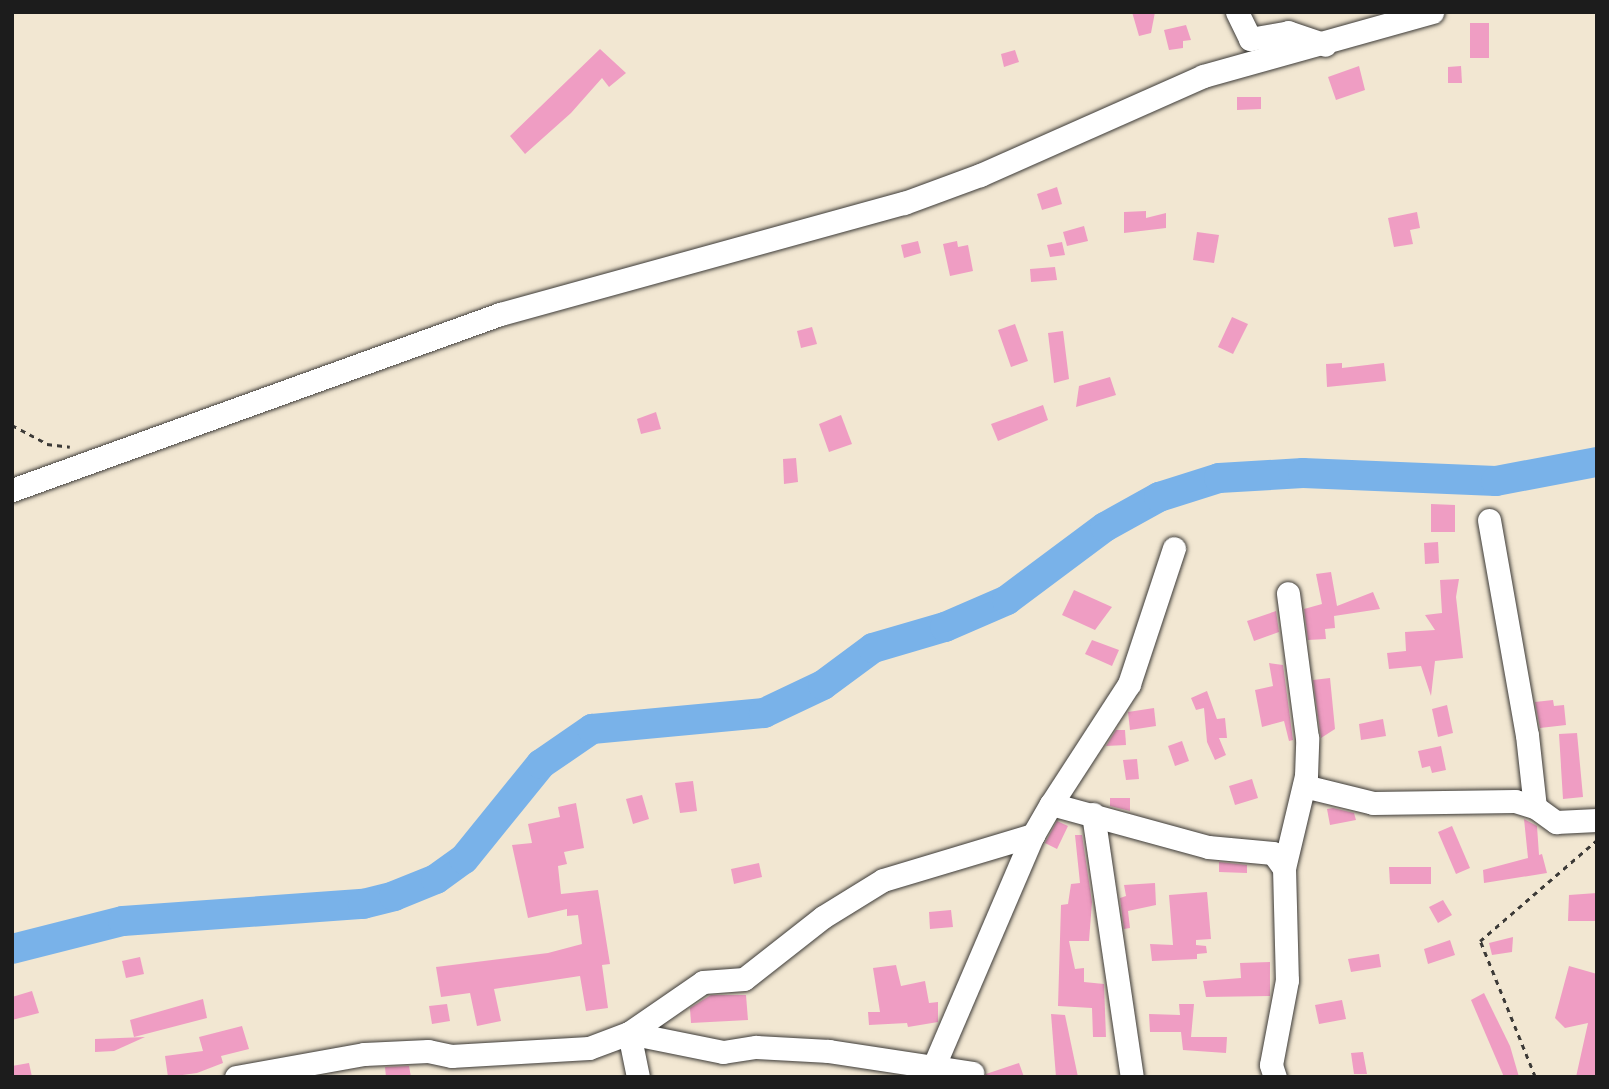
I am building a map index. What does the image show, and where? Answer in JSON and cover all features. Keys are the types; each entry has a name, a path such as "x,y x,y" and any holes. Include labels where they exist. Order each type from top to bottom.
{"street":[{"path":"1237,12 1250,39 1287,32 1325,45"},
{"path":"12,491 500,314 904,204 980,175 1203,76 1325,45 1432,12"},
{"path":"1489,520 1528,735 1535,807 1544,818 1556,822 1597,820"},
{"path":"933,1068 1033,835 1129,684 1174,548"},
{"path":"1275,1077 1271,1065 1287,980 1284,868 1304,786 1307,738 1288,593"},
{"path":"1304,786 1373,803 1515,801 1535,807"},
{"path":"1051,804 1208,847 1273,853 1284,868"},
{"path":"1093,814 1132,1077"},
{"path":"236,1077 364,1054 428,1051 451,1056 589,1048 629,1033 703,982 744,979 823,917 883,880 1033,835"},
{"path":"629,1033 723,1052 756,1047 829,1051 972,1073"},
{"path":"629,1033 638,1077"}],"path":[{"path":"12,425 47,444 72,447"},
{"path":"1535,1077 1480,941 1597,840"}],"building":[{"path":"1132,12 1155,12 1151,33 1139,36"},
{"path":"1470,23 1489,23 1489,58 1470,58"},
{"path":"1186,25 1191,40 1183,41 1183,48 1169,50 1164,30"},
{"path":"600,49 626,73 609,87 602,78 571,113 525,154 510,136"},
{"path":"1015,50 1019,62 1004,67 1001,54"},
{"path":"1359,66 1365,90 1336,100 1328,77"},
{"path":"1461,66 1462,83 1448,83 1448,67"},
{"path":"1237,97 1261,97 1261,109 1237,110"},
{"path":"1057,187 1062,204 1042,210 1037,194"},
{"path":"1146,211 1146,218 1166,213 1166,228 1124,233 1124,212"},
{"path":"1417,212 1420,228 1410,230 1413,244 1394,247 1388,218"},
{"path":"1084,226 1088,241 1067,246 1063,232"},
{"path":"1197,232 1219,235 1214,263 1193,260"},
{"path":"918,241 921,253 904,258 901,245"},
{"path":"957,241 958,247 968,245 973,271 950,276 943,244"},
{"path":"1062,242 1065,255 1050,257 1047,245"},
{"path":"1055,267 1057,280 1031,282 1030,269"},
{"path":"1232,317 1248,324 1233,354 1218,347"},
{"path":"1015,324 1028,361 1011,367 998,330"},
{"path":"812,327 817,344 801,348 797,331"},
{"path":"1063,331 1069,379 1054,383 1048,333"},
{"path":"1342,363 1342,368 1384,363 1386,381 1327,387 1326,364"},
{"path":"1110,377 1116,395 1076,407 1079,386"},
{"path":"1043,405 1048,420 998,441 991,424"},
{"path":"656,412 661,429 641,434 637,419"},
{"path":"841,415 852,444 829,452 819,424"},
{"path":"796,458 798,482 784,484 783,459"},
{"path":"1431,504 1455,505 1455,532 1431,532"},
{"path":"1438,542 1439,563 1425,564 1424,543"},
{"path":"1331,572 1337,606 1373,592 1380,609 1334,616 1335,628 1325,629 1326,639 1308,640 1304,609 1322,604 1316,574"},
{"path":"1459,579 1456,597 1463,658 1435,661 1431,696 1421,666 1389,669 1387,653 1406,651 1405,632 1435,630 1425,615 1442,613 1440,580"},
{"path":"1074,590 1112,607 1095,630 1062,615"},
{"path":"1276,611 1279,632 1254,641 1247,621"},
{"path":"1092,640 1119,650 1112,666 1085,654"},
{"path":"1269,663 1283,665 1293,740 1289,741 1284,721 1262,727 1255,690 1273,686"},
{"path":"1330,678 1335,729 1321,738 1313,680"},
{"path":"1207,691 1217,719 1225,718 1227,738 1219,738 1226,755 1215,760 1207,742 1204,708 1196,710 1191,698"},
{"path":"1553,700 1554,706 1564,705 1566,725 1540,728 1535,702"},
{"path":"1447,705 1453,733 1438,737 1432,709"},
{"path":"1154,708 1156,726 1130,730 1128,712"},
{"path":"1383,719 1386,736 1361,740 1359,724"},
{"path":"1116,730 1125,730 1126,745 1106,746"},
{"path":"1577,733 1583,797 1563,799 1559,734"},
{"path":"1182,741 1189,761 1175,766 1168,746"},
{"path":"1441,746 1446,770 1432,773 1430,766 1422,768 1418,751"},
{"path":"1137,759 1139,779 1126,780 1123,760"},
{"path":"1252,779 1258,798 1235,805 1229,786"},
{"path":"693,781 697,811 680,813 675,783"},
{"path":"642,795 649,819 633,824 626,799"},
{"path":"1110,798 1130,798 1130,811 1110,806"},
{"path":"576,803 584,848 564,852 567,864 558,866 561,894 598,890 610,964 602,965 608,1008 586,1011 580,976 494,989 501,1021 477,1026 470,993 441,997 436,967 548,953 582,944 578,915 567,916 567,909 528,918 512,845 532,843 528,824 560,817 558,807"},
{"path":"1327,809 1354,813 1356,820 1330,825"},
{"path":"1524,819 1537,826 1539,855 1542,854 1547,873 1484,883 1483,870 1528,858"},
{"path":"1057,821 1068,826 1057,849 1045,843"},
{"path":"1452,826 1470,868 1456,874 1438,832"},
{"path":"1075,835 1082,835 1092,902 1089,941 1069,941 1075,969 1084,968 1084,982 1104,984 1106,1037 1093,1037 1092,1008 1058,1006 1061,905 1068,904 1071,884 1080,883"},
{"path":"1219,862 1247,865 1247,873 1219,872"},
{"path":"759,863 762,877 734,884 731,869"},
{"path":"1389,867 1431,867 1431,884 1390,884"},
{"path":"1155,883 1156,905 1128,911 1130,928 1124,929 1120,898 1126,896 1124,885"},
{"path":"1207,892 1211,939 1196,940 1196,945 1206,946 1207,953 1197,954 1197,959 1152,961 1150,944 1173,945 1169,895"},
{"path":"1597,893 1597,921 1568,921 1569,895"},
{"path":"1443,900 1452,915 1438,923 1429,907"},
{"path":"951,910 953,927 930,929 929,912"},
{"path":"1513,937 1512,952 1492,955 1489,943"},
{"path":"1450,940 1455,955 1428,964 1424,949"},
{"path":"1379,954 1381,967 1351,972 1348,959"},
{"path":"140,957 144,974 126,978 122,961"},
{"path":"1270,962 1270,996 1206,997 1203,981 1241,978 1240,963"},
{"path":"896,965 901,986 925,981 929,1003 938,1002 938,1022 908,1027 907,1023 869,1025 868,1012 880,1012 873,968"},
{"path":"1569,966 1597,974 1597,1077 1576,1077 1588,1023 1565,1028 1555,1018"},
{"path":"32,991 39,1013 12,1020 12,997"},
{"path":"1484,993 1510,1046 1519,1077 1504,1077 1471,1000"},
{"path":"711,995 746,995 748,1020 691,1023 690,1008"},
{"path":"203,999 207,1018 134,1037 130,1020"},
{"path":"1342,1000 1346,1019 1319,1024 1315,1005"},
{"path":"447,1004 450,1021 432,1024 429,1006"},
{"path":"1179,1004 1194,1004 1191,1037 1227,1037 1226,1053 1183,1050 1181,1032 1150,1032 1149,1014 1180,1015"},
{"path":"1051,1014 1065,1015 1078,1077 1056,1077"},
{"path":"242,1026 249,1049 221,1056 223,1063 197,1073 168,1077 165,1056 203,1051 199,1037"},
{"path":"145,1037 114,1051 95,1052 95,1039"},
{"path":"1363,1052 1367,1074 1354,1074 1351,1053"},
{"path":"29,1063 32,1077 12,1077 12,1066"},
{"path":"1019,1063 1024,1077 986,1077 986,1074"},
{"path":"409,1066 411,1077 386,1077 385,1067"}],"waterway":[{"path":"12,949 123,921 363,904 394,896 436,879 464,859 541,764 592,729 764,713 823,685 873,648 945,627 1007,600 1105,527 1159,497 1219,478 1303,473 1496,481 1597,462"}]}
